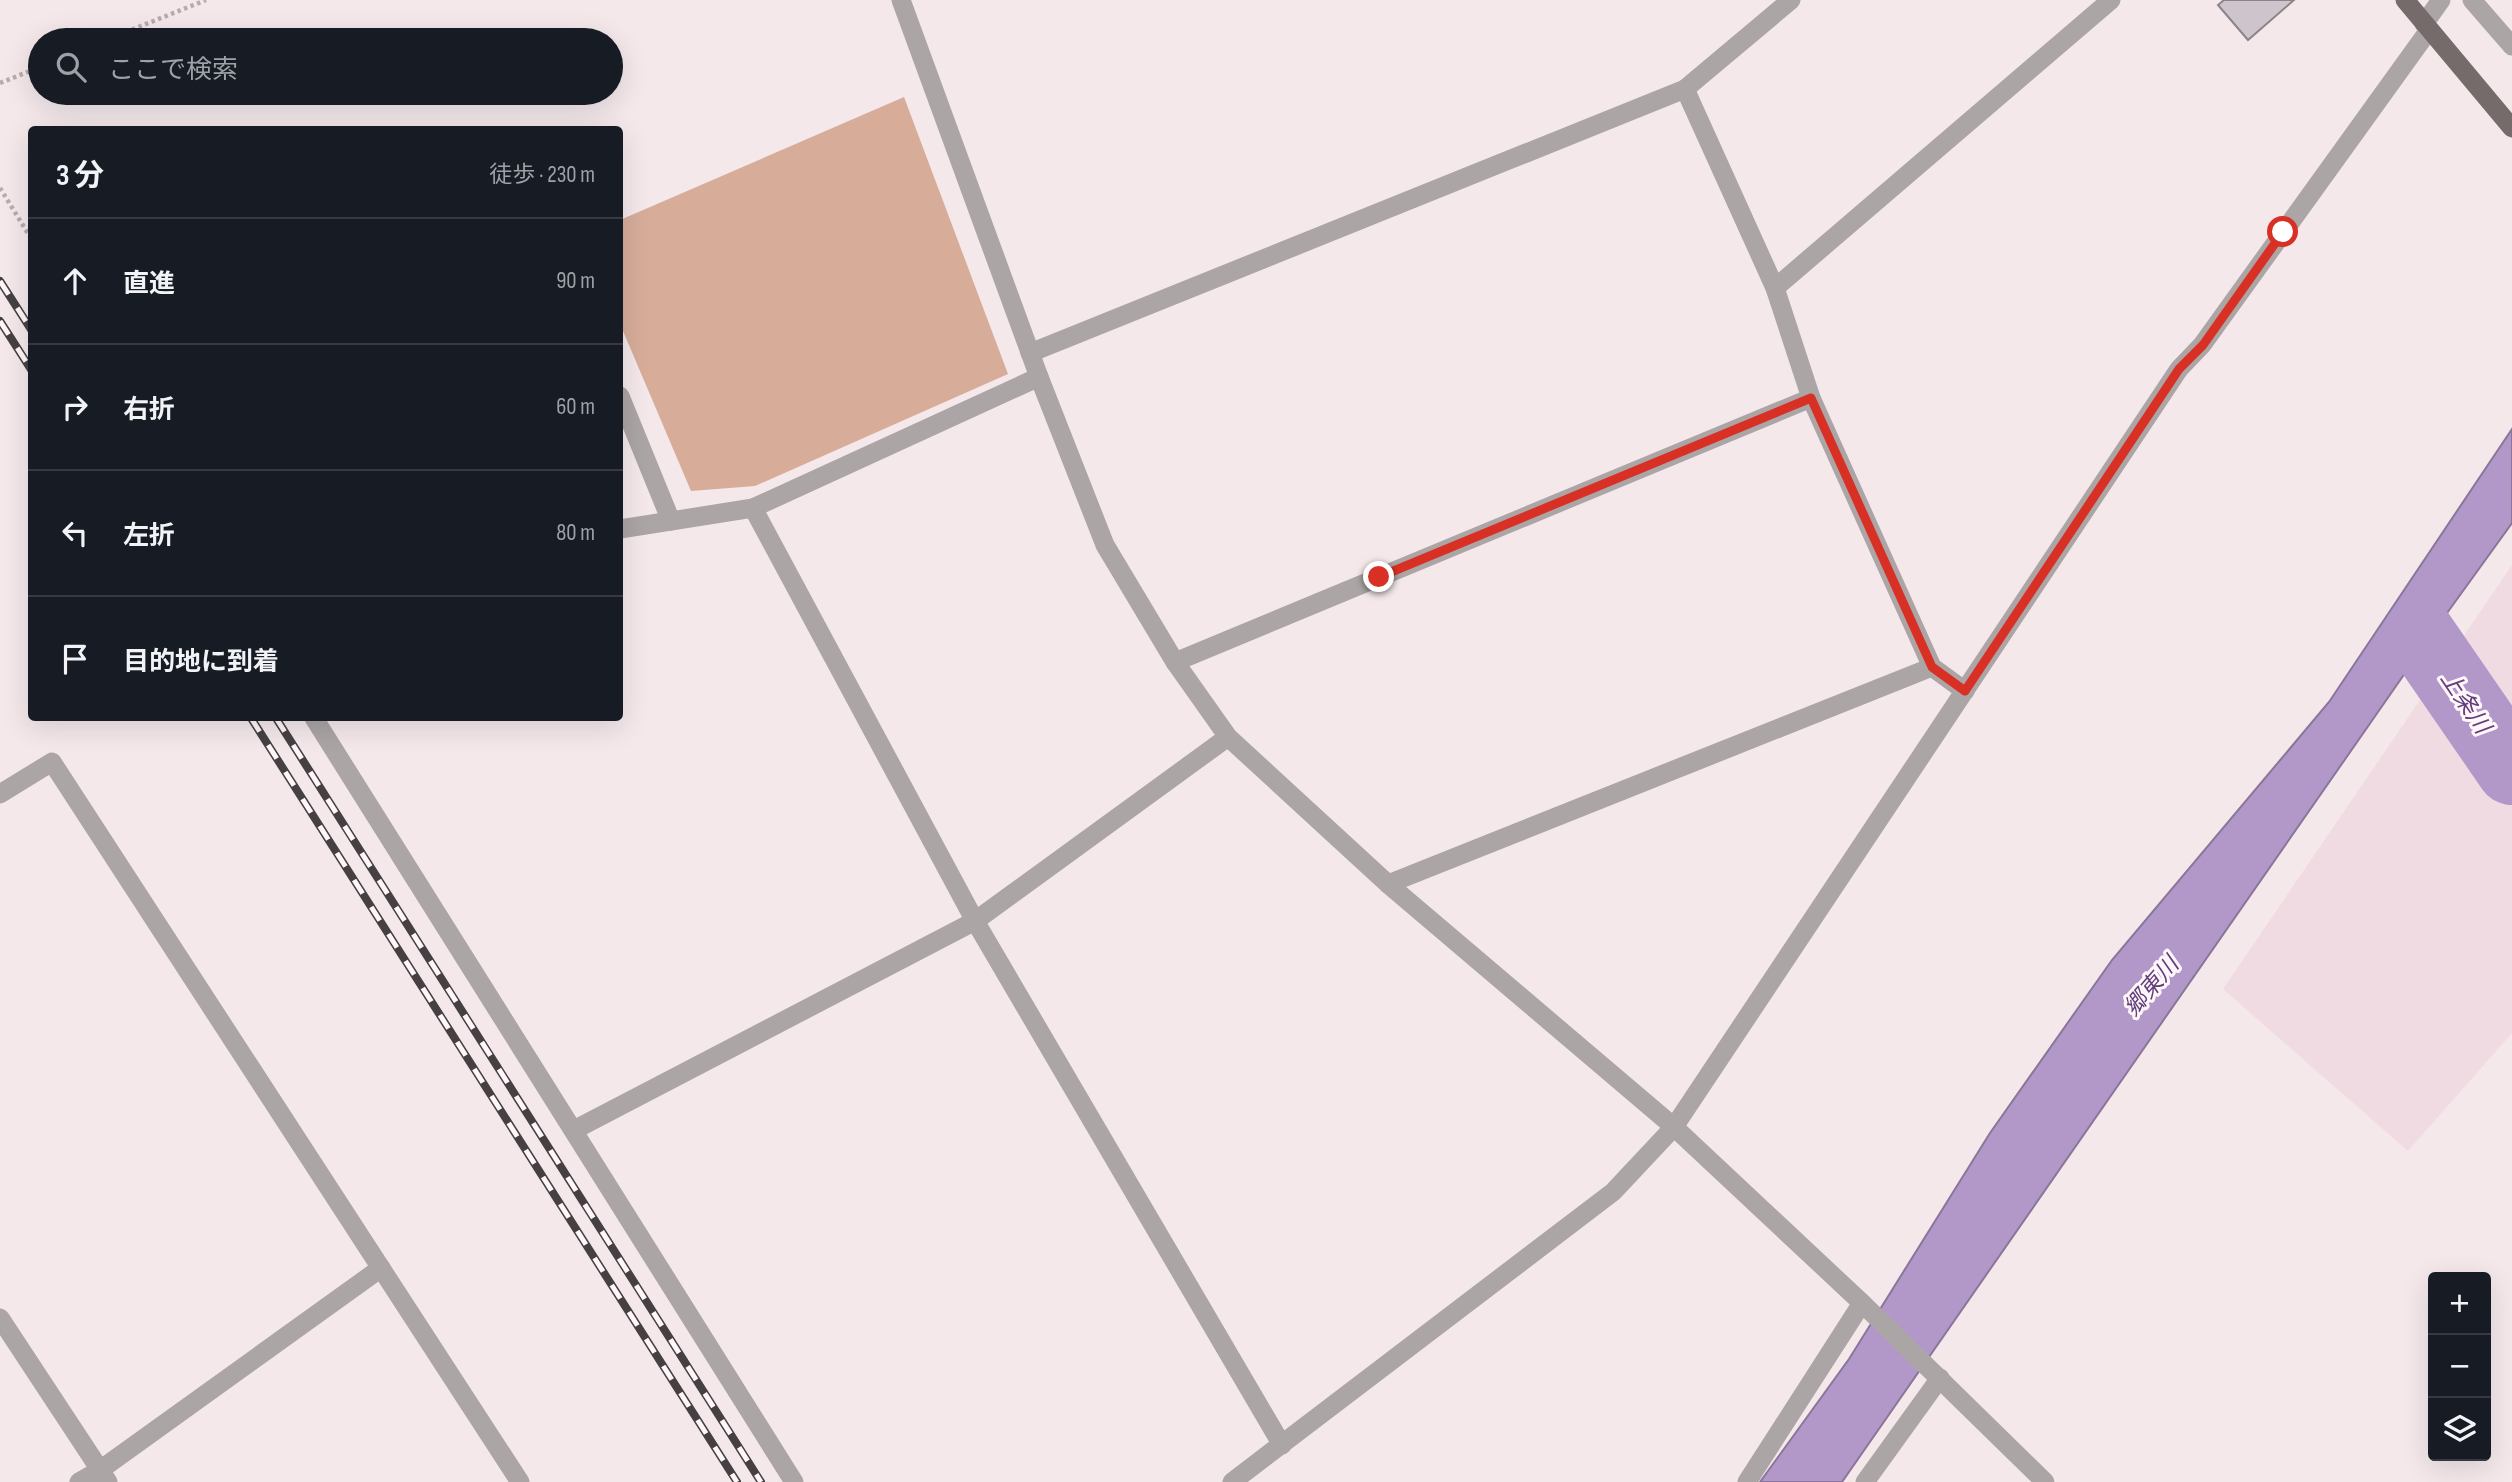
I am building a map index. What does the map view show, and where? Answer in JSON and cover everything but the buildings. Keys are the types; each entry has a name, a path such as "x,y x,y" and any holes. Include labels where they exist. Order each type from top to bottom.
{"main road":[{"path":"2405,0 2512,128"}],"street":[{"path":"901,0 1030,353 1105,545 1175,662 1228,737 1388,884 1674,1127 1862,1303 2045,1482"},
{"path":"1030,353 1685,89 1791,0"},
{"path":"1776,288 2111,0"},
{"path":"1232,1482 1613,1192 1674,1127 2179,369 2203,345 2427,27 2441,0"},
{"path":"2472,0 2512,46"},
{"path":"1685,89 1776,288 1811,398 1932,667 1965,691"},
{"path":"623,528 753,508 1039,377"},
{"path":"1175,662 1811,398"},
{"path":"623,403 671,521"},
{"path":"753,508 975,921 1282,1444"},
{"path":"1388,884 1932,667"},
{"path":"316,721 794,1482"},
{"path":"574,1130 975,921 1228,737"},
{"path":"0,794 52,762 520,1482"},
{"path":"79,1482 104,1476 382,1268"},
{"path":"1747,1482 1862,1303"},
{"path":"0,1318 104,1476"},
{"path":"1865,1482 1940,1378"}],"path":[{"path":"136,28 206,0"},
{"path":"0,83 28,72"},
{"path":"0,188 28,234"}],"shaded area":[{"path":"904,97 1008,374 755,486 691,491 623,331 623,219"},
{"path":"2512,565 2512,1033 2408,1151 2223,989"}],"water":[{"name":"郷東川","path":"2512,429 2512,523 1842,1482 1760,1482 1849,1359 1990,1133 2112,960 2329,702"}],"waterway":[{"name":"上条川","path":"2419,634 2512,769"}],"railway":[{"path":"0,281 28,325"},
{"path":"0,321 28,365"},
{"path":"253,721 737,1482"},
{"path":"278,721 761,1482"}],"route":[{"path":"1379,577 1811,398 1932,667 1965,691 2179,369 2203,345 2283,232"}]}
